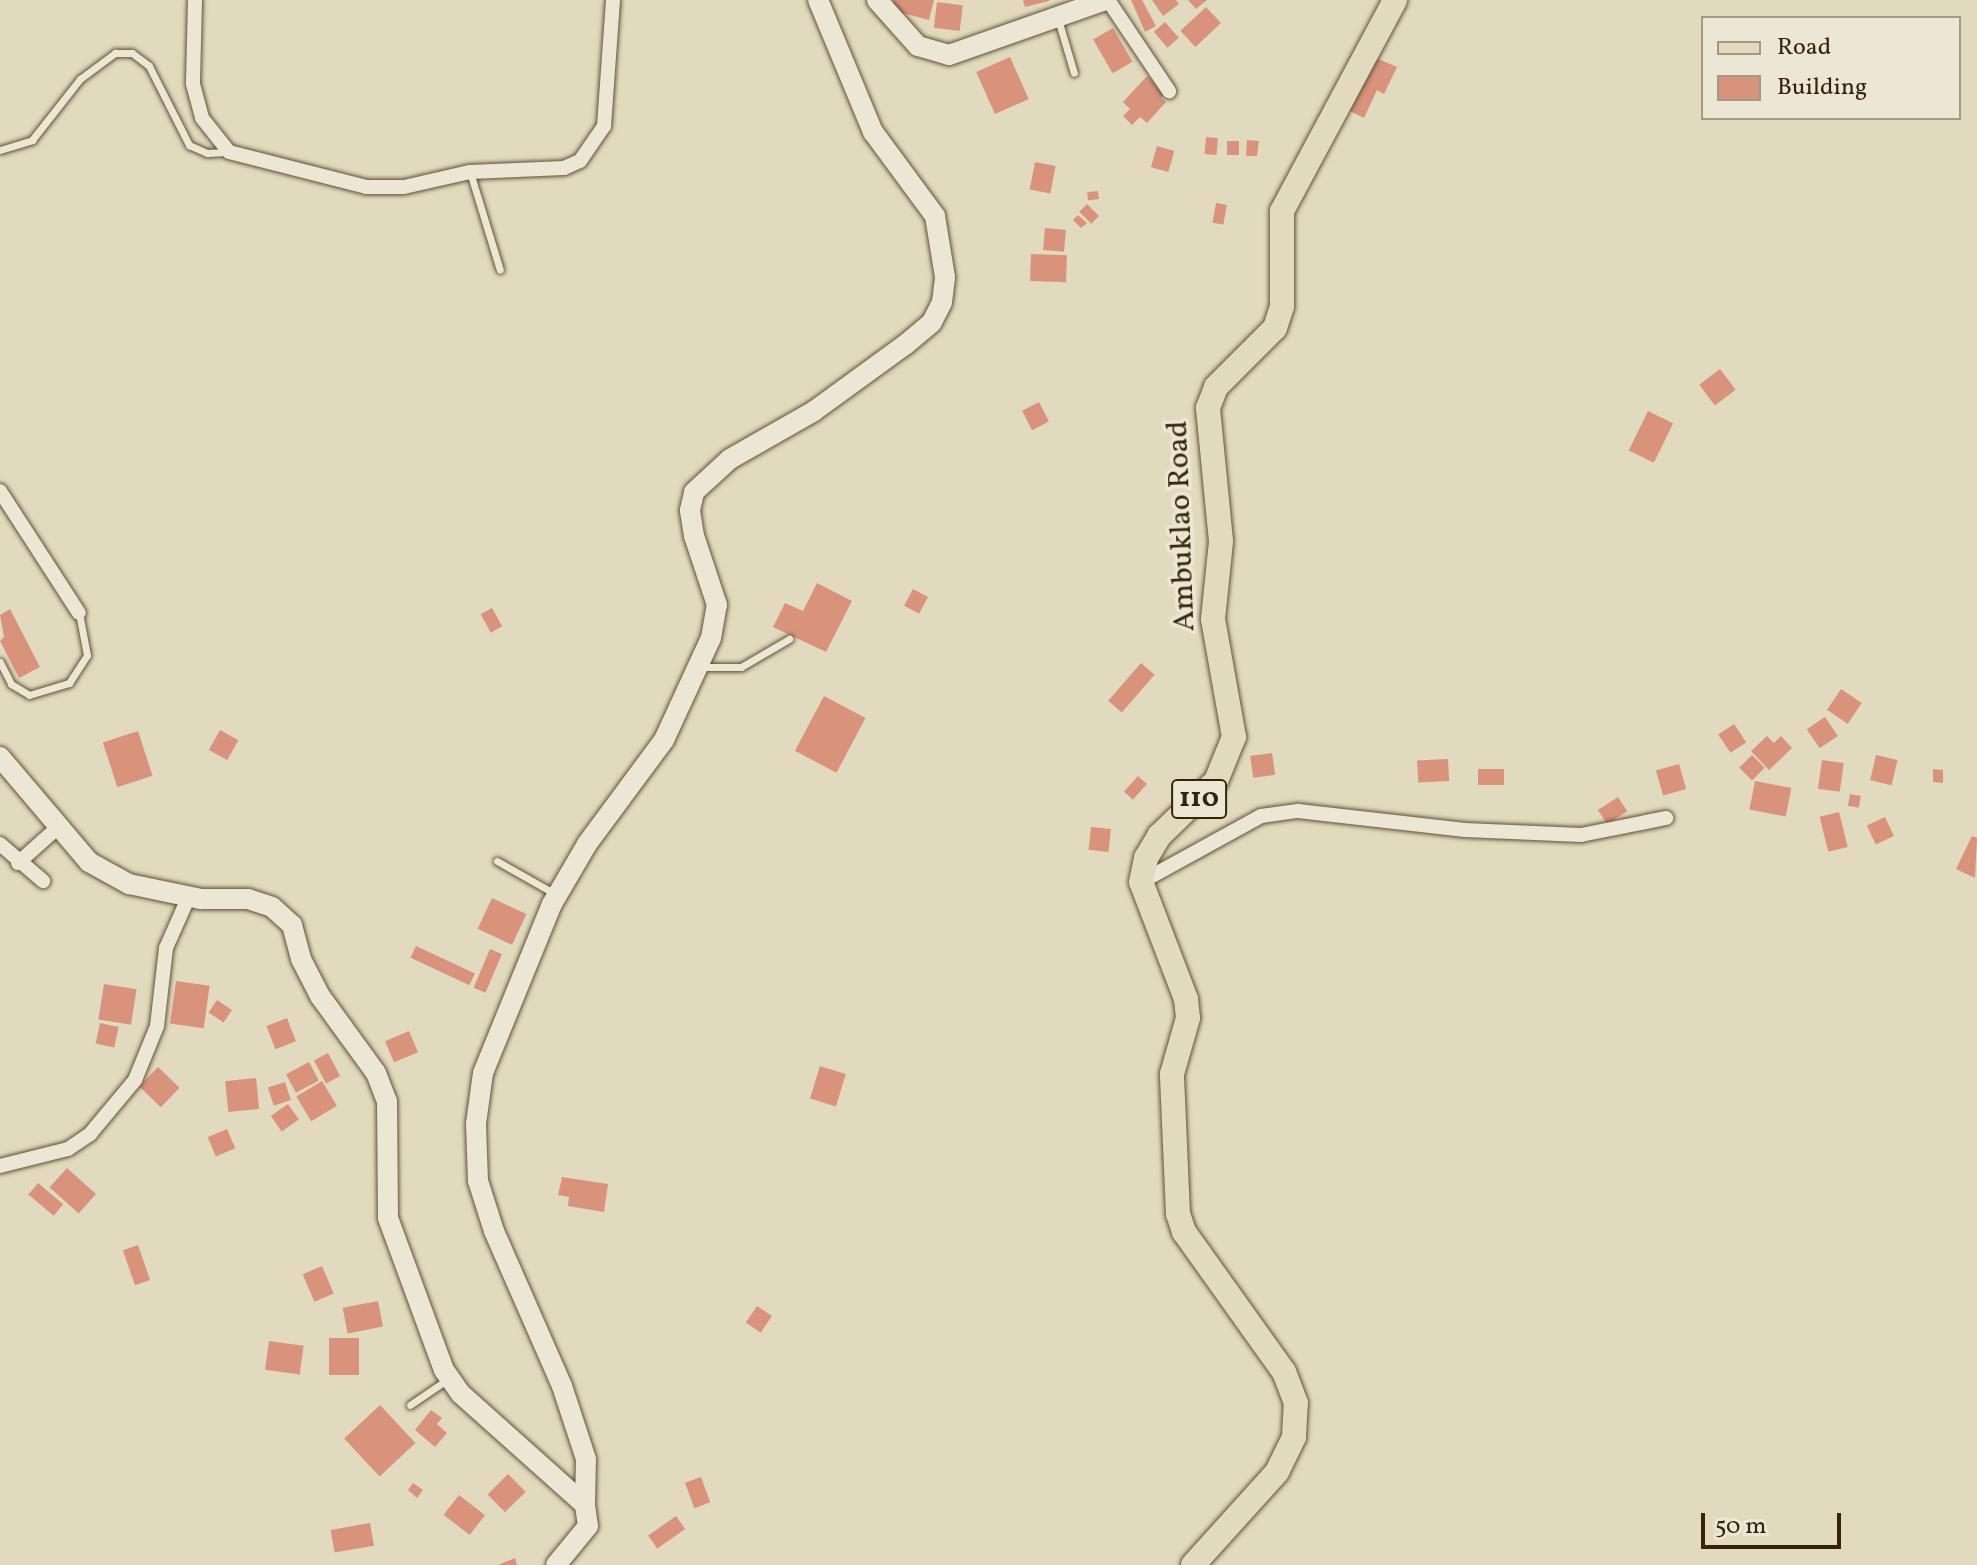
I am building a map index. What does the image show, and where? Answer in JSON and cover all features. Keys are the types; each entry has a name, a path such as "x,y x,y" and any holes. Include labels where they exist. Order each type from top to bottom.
{"main road":[{"name":"Ambuklao Road","path":"1141,882 1159,836 1216,781 1234,737 1213,619 1221,541 1218,485 1206,431 1208,408 1216,387 1275,328 1282,307 1282,211 1395,0"},
{"path":"1141,882 1186,999 1188,1018 1172,1074 1178,1214 1184,1232 1284,1372 1296,1403 1294,1437 1277,1472 1193,1565"}],"street":[{"path":"195,0 193,84 202,118 229,152 366,187 404,187 470,172 564,168 594,148 604,126 610,87 613,0"},
{"path":"563,1563 588,1526 586,1459 562,1386 494,1231 478,1181 476,1124 483,1073 557,895 587,844 664,740 699,667 717,605 694,536 690,510 694,492 730,459 814,411 905,345 932,322 942,302 945,277 935,216 873,132 818,0"},
{"path":"877,0 905,36 932,54 974,50 1107,0 1169,91"},
{"path":"0,491 79,613"},
{"path":"0,757 56,829 89,862 129,884 189,896 248,899 272,907 292,925 301,959 320,996 376,1073 387,1101 390,1136 388,1218 450,1378 461,1394 585,1505"},
{"path":"1141,882 1261,816 1298,811 1465,830 1581,835 1666,818"},
{"path":"18,863 56,829"},
{"path":"0,844 18,863 43,881"},
{"path":"0,1166 68,1149 90,1134 135,1080 157,1026 166,948 189,896"}],"lane":[{"path":"1058,19 1074,73"},
{"path":"0,150 32,140 80,79 115,53 132,53 149,66 189,145 207,153 229,152"},
{"path":"470,172 500,270"},
{"path":"0,662 11,684 29,695 69,683 87,655 79,613"},
{"path":"699,667 741,667 789,639"},
{"path":"497,861 557,895"},
{"path":"410,1405 450,1378"}],"building":[{"path":"894,0 934,0 929,20 891,10"},
{"path":"1023,0 1049,0 1049,1 1025,7"},
{"path":"1131,0 1142,0 1156,26 1145,32"},
{"path":"1152,0 1176,0 1179,4 1163,16"},
{"path":"1188,0 1207,0 1196,9"},
{"path":"937,2 963,5 960,31 934,28"},
{"path":"1206,7 1221,23 1195,47 1180,31"},
{"path":"1165,22 1179,38 1167,48 1154,32"},
{"path":"1113,28 1132,62 1113,73 1093,40"},
{"path":"1010,57 1029,99 995,114 976,72"},
{"path":"1376,58 1397,67 1384,94 1377,90 1364,118 1350,111"},
{"path":"1147,76 1165,93 1161,98 1166,102 1147,123 1140,117 1132,125 1123,116 1130,109 1123,102"},
{"path":"1206,137 1218,138 1216,155 1205,154"},
{"path":"1247,140 1259,141 1257,156 1246,156"},
{"path":"1227,141 1239,141 1239,155 1227,155"},
{"path":"1157,146 1174,151 1168,172 1151,167"},
{"path":"1035,162 1056,166 1050,193 1030,189"},
{"path":"1098,191 1099,199 1088,200 1087,192"},
{"path":"1216,203 1227,205 1223,225 1213,223"},
{"path":"1087,204 1099,216 1091,224 1079,212"},
{"path":"1078,215 1087,223 1081,228 1073,220"},
{"path":"1045,228 1066,230 1064,252 1043,250"},
{"path":"1031,254 1067,255 1066,282 1030,281"},
{"path":"1720,369 1736,390 1715,405 1699,385"},
{"path":"1039,402 1049,422 1032,430 1022,411"},
{"path":"1648,411 1673,423 1654,463 1629,451"},
{"path":"817,583 852,601 826,652 773,627 785,603 803,611"},
{"path":"913,589 928,597 919,614 904,606"},
{"path":"492,608 502,626 491,633 481,614"},
{"path":"10,609 40,667 19,678 0,641 4,637 0,615"},
{"path":"1141,663 1155,675 1122,713 1108,701"},
{"path":"1841,689 1862,703 1848,724 1827,710"},
{"path":"824,696 865,718 836,773 795,751"},
{"path":"1825,717 1838,736 1820,748 1807,729"},
{"path":"1734,724 1746,742 1731,753 1718,735"},
{"path":"220,730 238,740 227,760 209,750"},
{"path":"138,731 153,776 117,787 103,742"},
{"path":"1767,736 1774,743 1781,736 1792,748 1769,770 1751,751"},
{"path":"1272,753 1275,775 1253,778 1250,756"},
{"path":"1752,755 1765,768 1752,780 1739,768"},
{"path":"1876,755 1897,760 1892,785 1870,780"},
{"path":"1448,759 1449,781 1418,783 1417,761"},
{"path":"1822,760 1844,763 1840,792 1818,789"},
{"path":"1679,764 1686,789 1663,796 1656,771"},
{"path":"1478,769 1504,769 1504,785 1478,785"},
{"path":"1933,769 1943,770 1943,783 1933,782"},
{"path":"1138,776 1147,784 1133,800 1124,792"},
{"path":"1755,781 1791,788 1786,817 1749,809"},
{"path":"1850,794 1861,796 1859,808 1848,806"},
{"path":"1618,797 1627,811 1607,824 1598,810"},
{"path":"1839,812 1848,847 1828,852 1820,817"},
{"path":"1885,817 1894,836 1876,844 1867,825"},
{"path":"1091,827 1111,829 1108,852 1089,850"},
{"path":"1972,836 1977,838 1975,878 1956,869"},
{"path":"492,898 526,914 512,945 478,929"},
{"path":"416,946 475,973 469,985 411,958"},
{"path":"490,949 502,954 486,993 474,988"},
{"path":"176,981 210,986 204,1028 170,1024"},
{"path":"104,984 137,989 131,1025 98,1020"},
{"path":"217,1000 232,1010 224,1023 209,1012"},
{"path":"287,1018 296,1041 275,1049 266,1026"},
{"path":"100,1023 119,1027 114,1047 96,1044"},
{"path":"409,1031 418,1052 394,1062 385,1041"},
{"path":"328,1053 340,1076 326,1083 314,1061"},
{"path":"309,1062 319,1081 296,1093 286,1074"},
{"path":"820,1066 846,1074 836,1106 810,1099"},
{"path":"158,1067 180,1088 161,1107 139,1086"},
{"path":"256,1078 259,1109 228,1112 225,1081"},
{"path":"322,1081 337,1106 311,1121 296,1096"},
{"path":"285,1082 291,1100 274,1106 268,1088"},
{"path":"288,1104 299,1120 282,1132 271,1116"},
{"path":"227,1129 235,1148 216,1157 208,1137"},
{"path":"67,1168 96,1194 79,1213 50,1187"},
{"path":"562,1177 608,1184 604,1212 568,1206 569,1197 558,1195"},
{"path":"38,1183 63,1204 54,1216 28,1194"},
{"path":"138,1245 150,1280 135,1285 123,1250"},
{"path":"322,1266 334,1294 314,1302 303,1274"},
{"path":"378,1301 383,1327 348,1333 343,1308"},
{"path":"757,1306 772,1316 761,1333 746,1323"},
{"path":"329,1338 359,1338 359,1375 329,1375"},
{"path":"269,1341 304,1346 300,1375 265,1370"},
{"path":"380,1405 415,1443 380,1476 344,1438"},
{"path":"431,1410 442,1418 437,1424 447,1433 435,1447 415,1430"},
{"path":"508,1474 526,1492 505,1512 487,1495"},
{"path":"701,1477 710,1502 694,1508 685,1483"},
{"path":"413,1483 423,1490 417,1498 408,1490"},
{"path":"459,1495 485,1515 470,1535 444,1515"},
{"path":"676,1516 685,1529 657,1549 648,1536"},
{"path":"370,1523 374,1546 335,1553 331,1530"},
{"path":"515,1558 517,1565 498,1565"}]}
